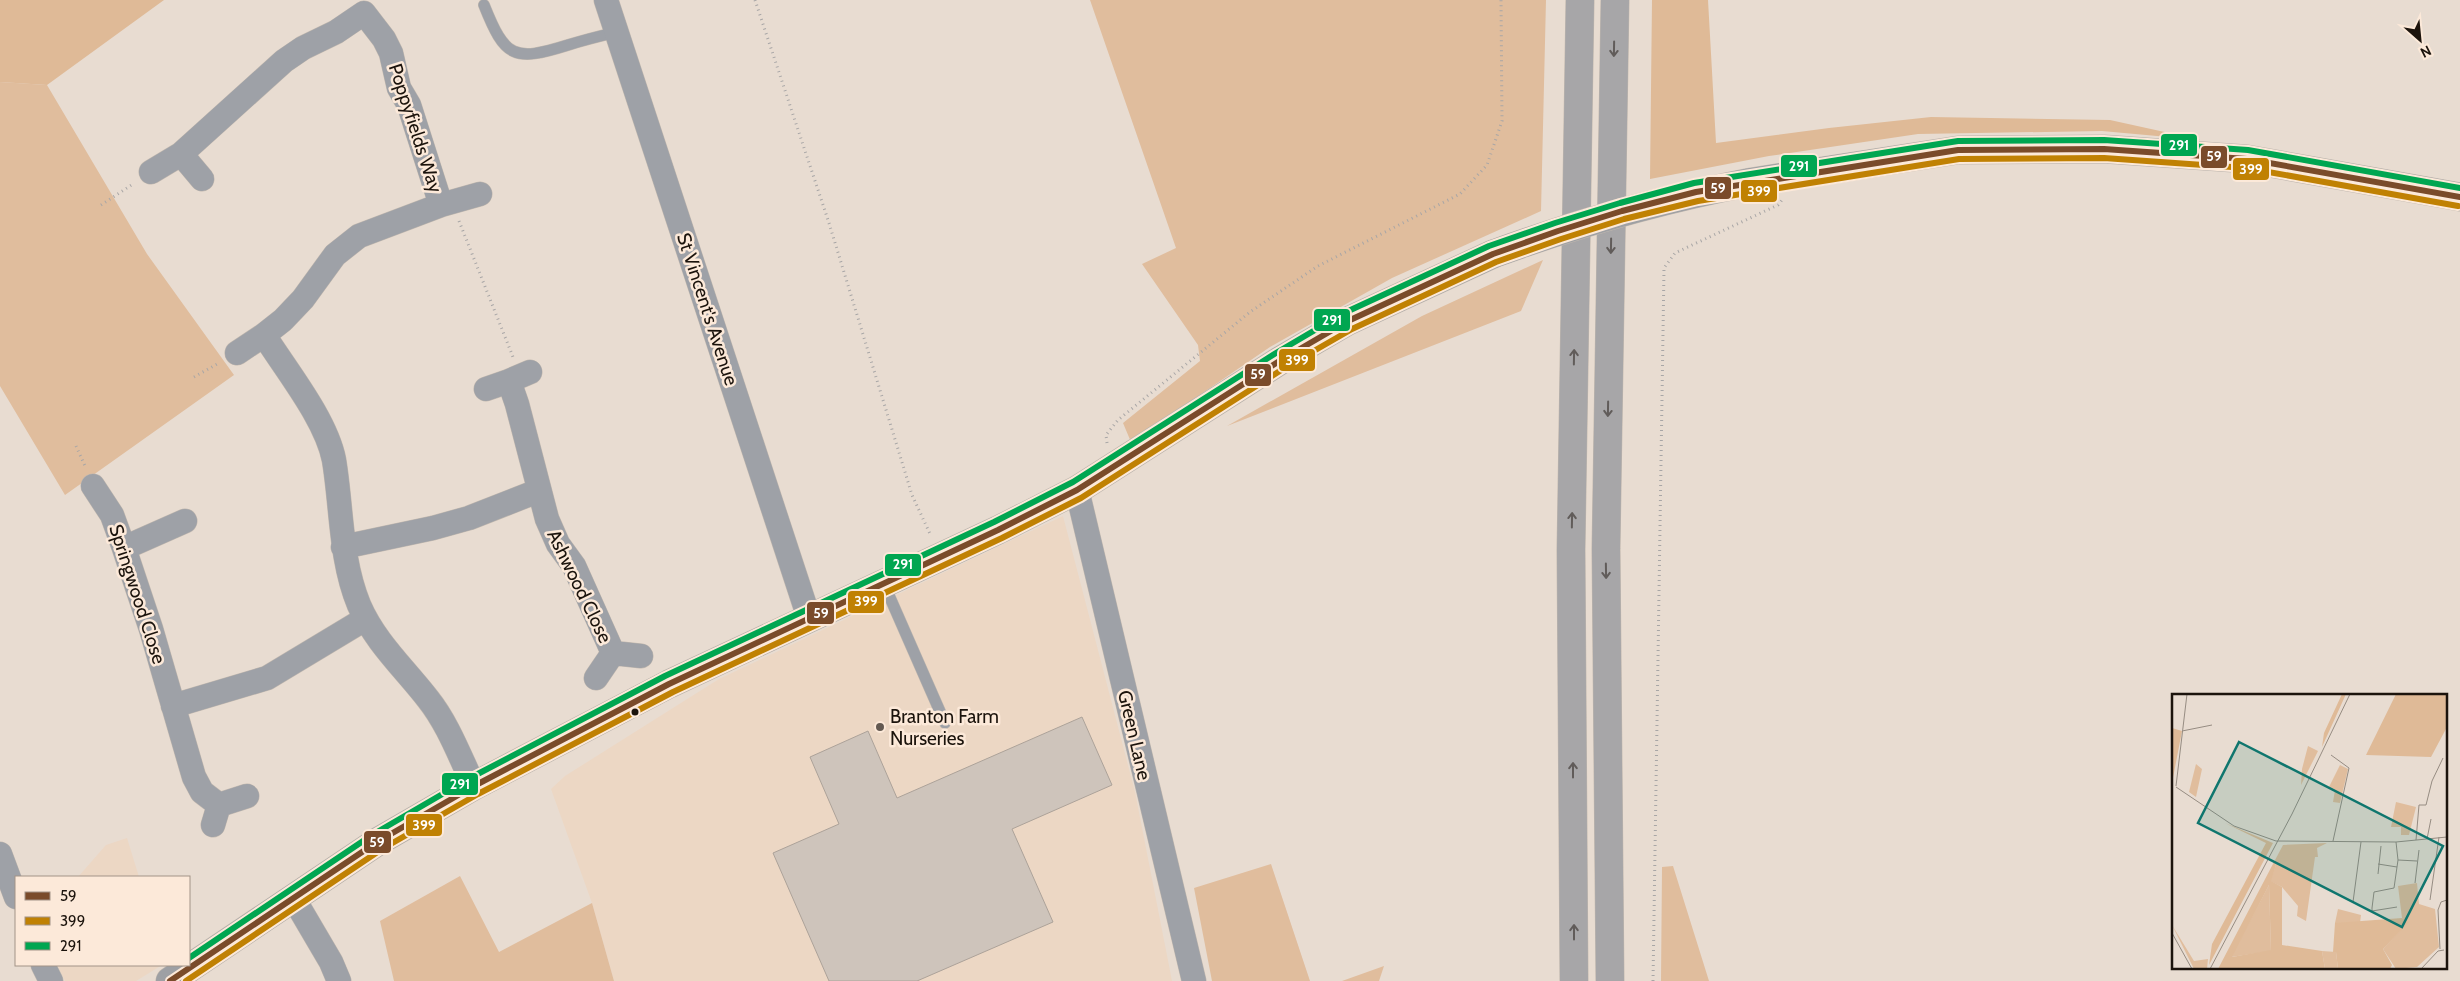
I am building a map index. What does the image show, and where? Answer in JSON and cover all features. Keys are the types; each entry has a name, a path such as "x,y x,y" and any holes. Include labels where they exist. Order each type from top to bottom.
{"highway":[{"path":"1574,981 1571,550 1580,0"},
{"path":"1610,981 1606,549 1615,0"}],"main road":[{"path":"170,981 195,973 294,899 377,842 474,786 669,684 998,530 1077,490 1281,360 1348,321 1494,254 1558,231 1622,211 1696,192 1784,176 1958,150 2104,149 2247,159 2460,197"}],"street":[{"name":"St Vincent's Avenue","path":"606,0 809,618"},
{"name":"Poppyfields Way","path":"151,172 181,154 284,61 304,48 336,32 370,6 391,53 399,88 409,105 447,204 376,228 352,240 335,255 303,299 283,320 237,353"},
{"path":"181,154 202,179"},
{"path":"447,204 480,194"},
{"path":"264,335 321,423 328,440 334,459 344,547 353,586 365,619 379,641 429,699 440,717 474,786"},
{"path":"486,389 520,376"},
{"name":"Ashwood Close","path":"520,376 517,404 538,491 551,531 574,566 613,653 596,678"},
{"name":"Springwood Close","path":"93,486 112,515 124,548 152,629 194,777 216,815 247,796"},
{"name":"Green Lane","path":"1077,490 1194,981"},
{"path":"344,547 433,528 469,518 538,491"},
{"path":"124,548 185,521"},
{"path":"173,706 267,678 365,619"},
{"path":"613,653 641,656"},
{"path":"0,854 15,893"},
{"path":"294,899 331,962 339,981"},
{"path":"44,966 51,981"}],"lane":[{"path":"484,5 494,29 505,44 517,54 542,54 616,32"},
{"path":"884,584 945,723"}],"path":[{"path":"754,0 832,232 912,495 931,535 929,543"},
{"path":"1111,468 1106,435 1118,420 1250,312 1318,266 1460,194 1487,165 1502,121 1501,0"},
{"path":"101,205 151,172"},
{"path":"1653,981 1664,268 1675,253 1778,205 1786,194 1784,176"},
{"path":"447,204 520,376"},
{"path":"194,377 237,353"}],"shaded area":[{"path":"0,0 164,0 47,85 0,82"},
{"path":"1090,0 1546,0 1541,211 1392,278 1270,347 1131,442 1123,423 1200,361 1198,345 1142,264 1176,248"},
{"path":"1652,0 1708,0 1716,143 1931,117 2110,120 2201,140 2102,131 1918,134 1769,156 1650,179"},
{"path":"0,82 47,85 147,254 234,375 65,495 0,386"},
{"path":"1543,260 1521,311 1227,426 1422,316"},
{"name":"Branton Farm Nurseries","path":"1063,516 1135,792 1172,981 614,981 592,903 551,789 565,776 719,679"},
{"path":"127,838 139,876 79,876 106,845"},
{"path":"1271,864 1310,981 1212,981 1194,888"},
{"path":"1673,866 1709,981 1661,981 1662,867"},
{"path":"460,876 499,952 592,903 614,981 394,981 380,921"},
{"path":"58,966 160,966 136,981 65,981"},
{"path":"1384,966 1379,981 1342,981"}],"building":[{"path":"1082,717 1112,785 1012,829 1053,922 917,981 829,981 773,853 839,824 810,757 868,731 897,798"}],"transit line":[{"name":"291","path":"190,957 372,835 470,778 665,676 994,522 1073,482 1276,353 1344,313 1489,246 1555,223 1694,183 1958,141 2104,140 2248,150 2460,188"},
{"name":"59","path":"170,981 377,842 474,786 669,684 998,530 1077,490 1281,360 1348,321 1493,254 1558,231 1622,211 1696,192 1958,150 2104,149 2247,159 2460,197"},
{"name":"399","path":"186,981 382,849 478,794 673,692 1002,538 1081,498 1286,367 1352,329 1496,262 1561,239 1624,219 1698,201 1959,159 2104,158 2246,168 2458,206"}],"place":[{"name":"Branton Farm Nurseries","path":"880,727"}]}
